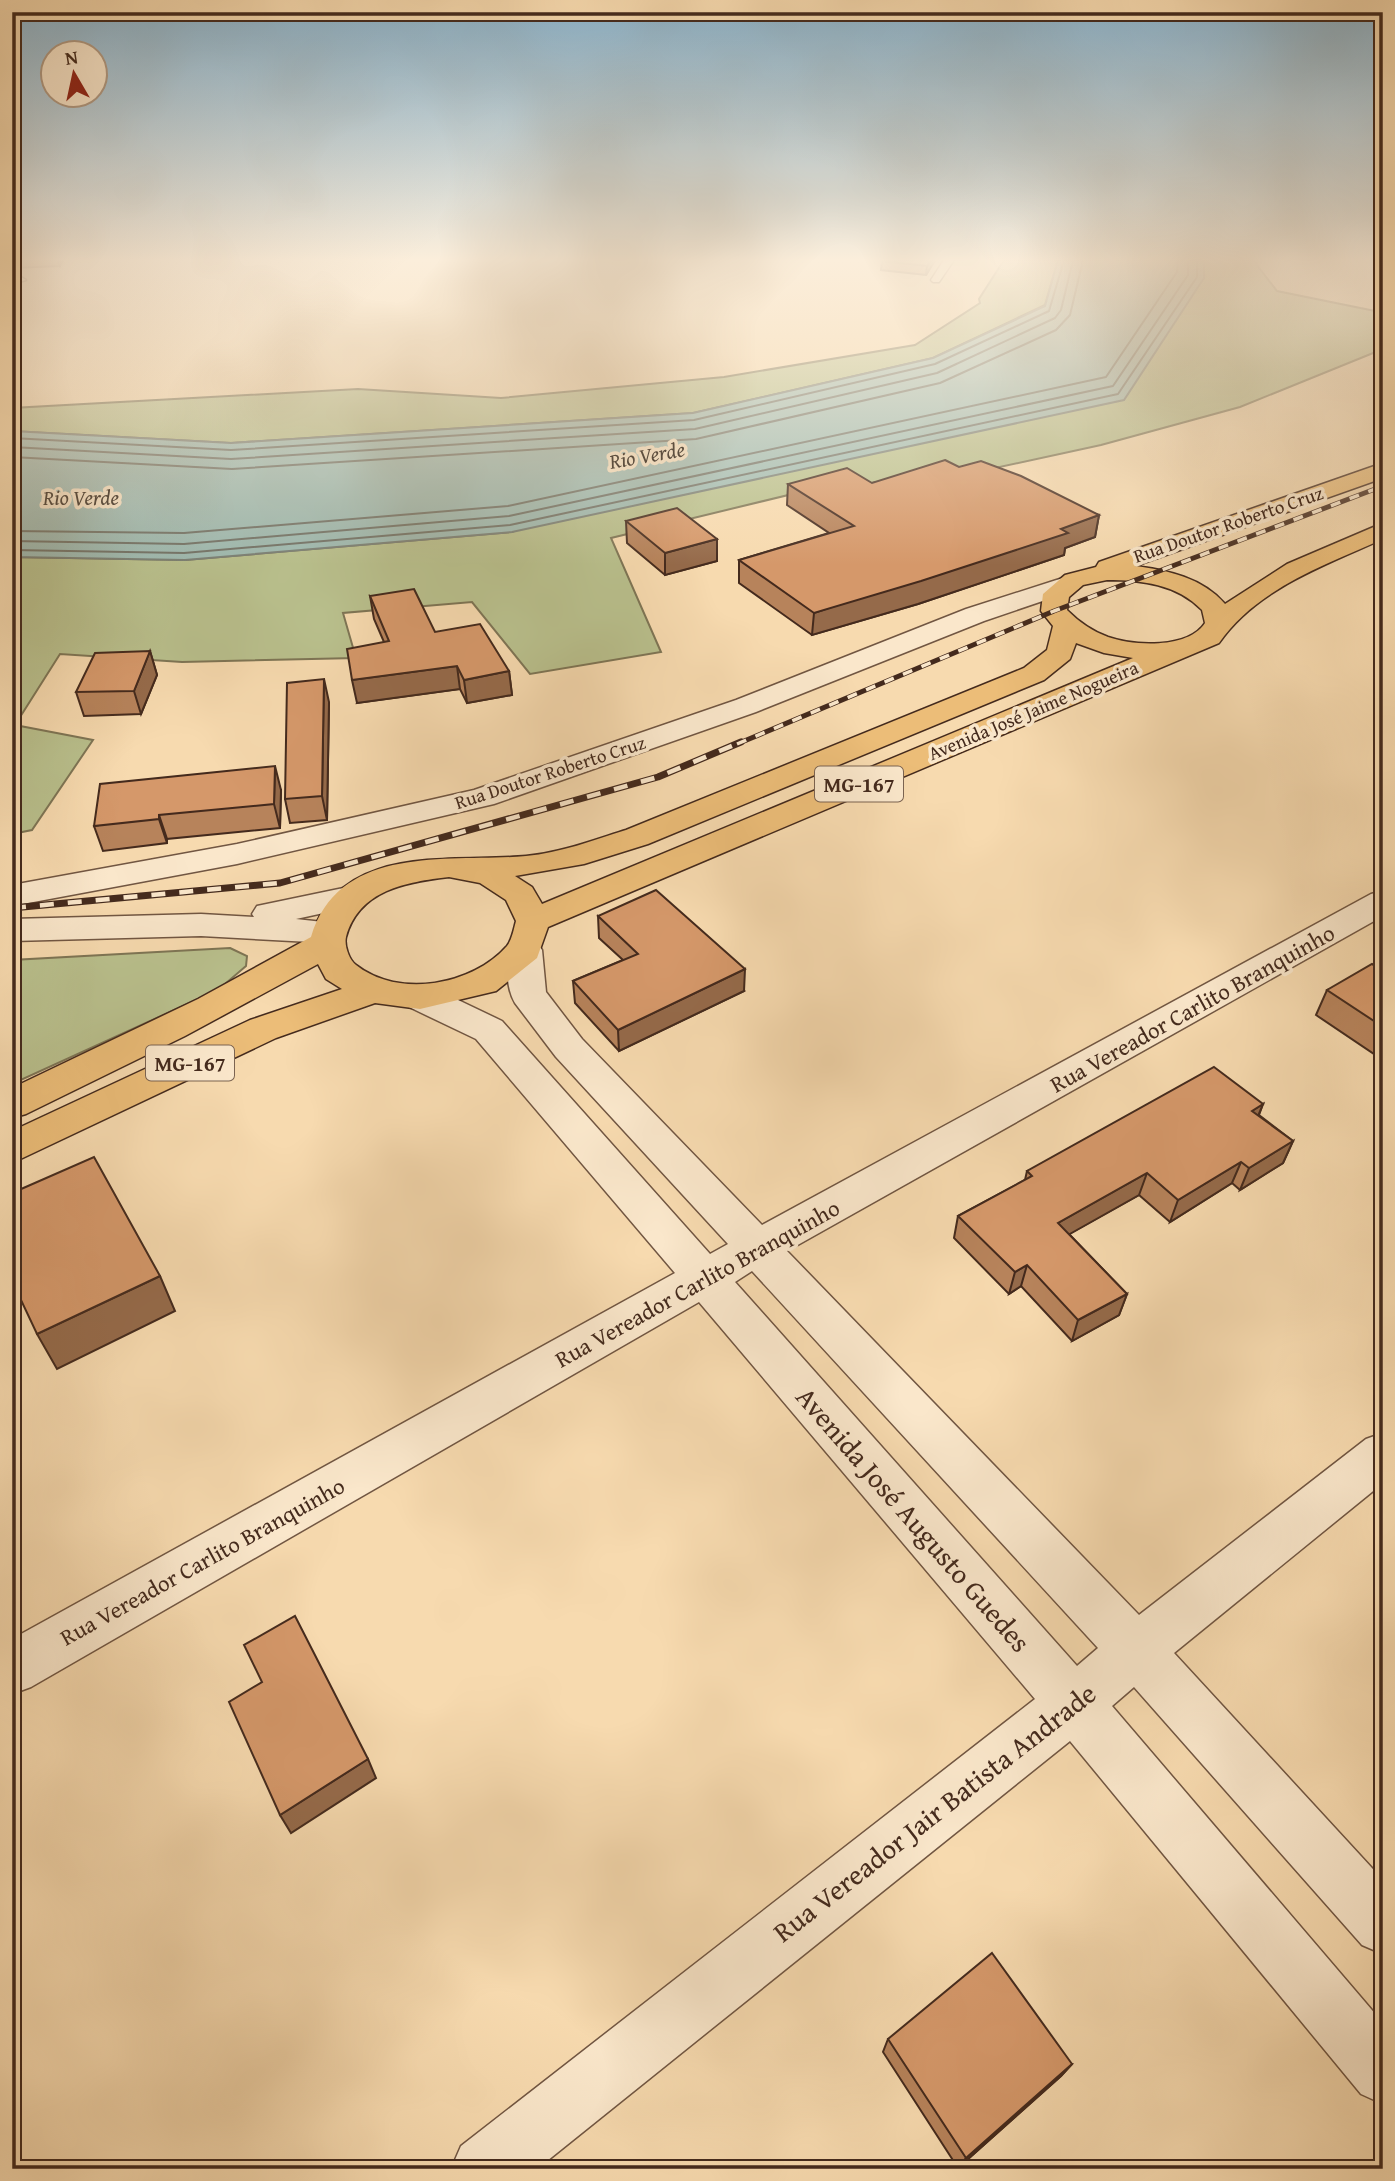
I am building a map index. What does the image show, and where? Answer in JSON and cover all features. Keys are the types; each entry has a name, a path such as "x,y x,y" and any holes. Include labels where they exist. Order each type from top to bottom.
{"main road":[{"name":"Rua Doutor Roberto Cruz","path":"1071,582 1383,470"},
{"name":"Avenida José Jaime Nogueira","path":"529,935 1104,679 1186,648 1209,637 1218,623 1239,603 1274,579 1383,530"},
{"path":"1066,626 1054,611 1056,594 1071,582 1095,574 1121,573 1148,575 1177,582 1200,594 1214,608 1218,623"},
{"name":"Avenida José Jaime Nogueira","path":"449,867 527,866 584,854 636,837 1034,674 1060,653 1066,626 1089,640 1121,649 1156,652 1186,648"},
{"path":"449,867 490,875 520,894 529,935 483,983 420,998 373,991 340,971 328,937 336,913 363,888 404,871 449,867"},
{"name":"MG-167","path":"12,1104 219,1003 328,937"},
{"name":"MG-167","path":"12,1148 264,1029 373,991"}],"street":[{"name":"Rua Doutor Roberto Cruz","path":"12,896 237,855 483,797 746,706 975,615 1071,582"},
{"path":"201,925 353,897"},
{"name":"Rua Vereador Carlito Branquinho","path":"12,1668 759,1247 1383,902"},
{"path":"12,930 201,925 328,937"},
{"path":"529,935 528,994 569,1048 1136,1650 1383,1924"},
{"name":"Avenida José Augusto Guedes","path":"420,998 488,1030 1074,1703 1383,2073"},
{"name":"Rua Vereador Jair Batista Andrade","path":"484,2169 1074,1703 1136,1650 1383,1454"}],"green space":[{"path":"815,362 917,362 693,413 231,443 12,431 12,408 358,389 501,398 724,377"},
{"path":"976,362 1351,362 1240,407 1101,445 870,495 846,481 611,538 661,652 530,674 472,602 343,613 356,658 182,662 60,654 15,725 93,740 32,830 12,834 12,618 18,612 12,611 12,557 185,560 512,532"},
{"path":"230,948 247,956 246,966 218,990 12,1084 12,960"}],"water":[{"name":"Rio Verde","path":"917,362 1149,362 1124,400 512,532 185,560 12,557 12,431 231,443 693,413"}],"building":[{"path":"945,460 959,467 981,461 1021,476 1099,515 1061,529 1068,533 814,613 739,560 854,526 788,484 847,468 872,483"},
{"path":"677,508 717,539 665,553 626,521"},
{"path":"414,589 435,632 480,624 509,671 464,680 457,666 352,680 347,649 389,641 370,596"},
{"path":"150,651 134,691 76,692 95,653"},
{"path":"324,679 322,796 285,799 287,683"},
{"path":"275,766 274,804 159,815 159,819 94,826 100,784"},
{"path":"656,890 745,969 618,1030 573,981 638,954 598,916"},
{"path":"1372,964 1383,970 1383,1027 1327,990"},
{"path":"1214,1067 1263,1104 1252,1111 1293,1141 1249,1168 1241,1162 1178,1200 1147,1173 1058,1223 1127,1294 1078,1320 1027,1265 1015,1272 958,1216 1032,1176 1027,1171"},
{"path":"94,1157 160,1276 37,1334 12,1281 12,1193"},
{"path":"295,1616 368,1759 280,1815 229,1702 262,1682 244,1645"},
{"path":"992,1953 1072,2064 966,2158 888,2039"}],"railway":[{"path":"737,744 1054,611 1383,486"},
{"path":"12,908 280,883 658,777 741,742"}]}
